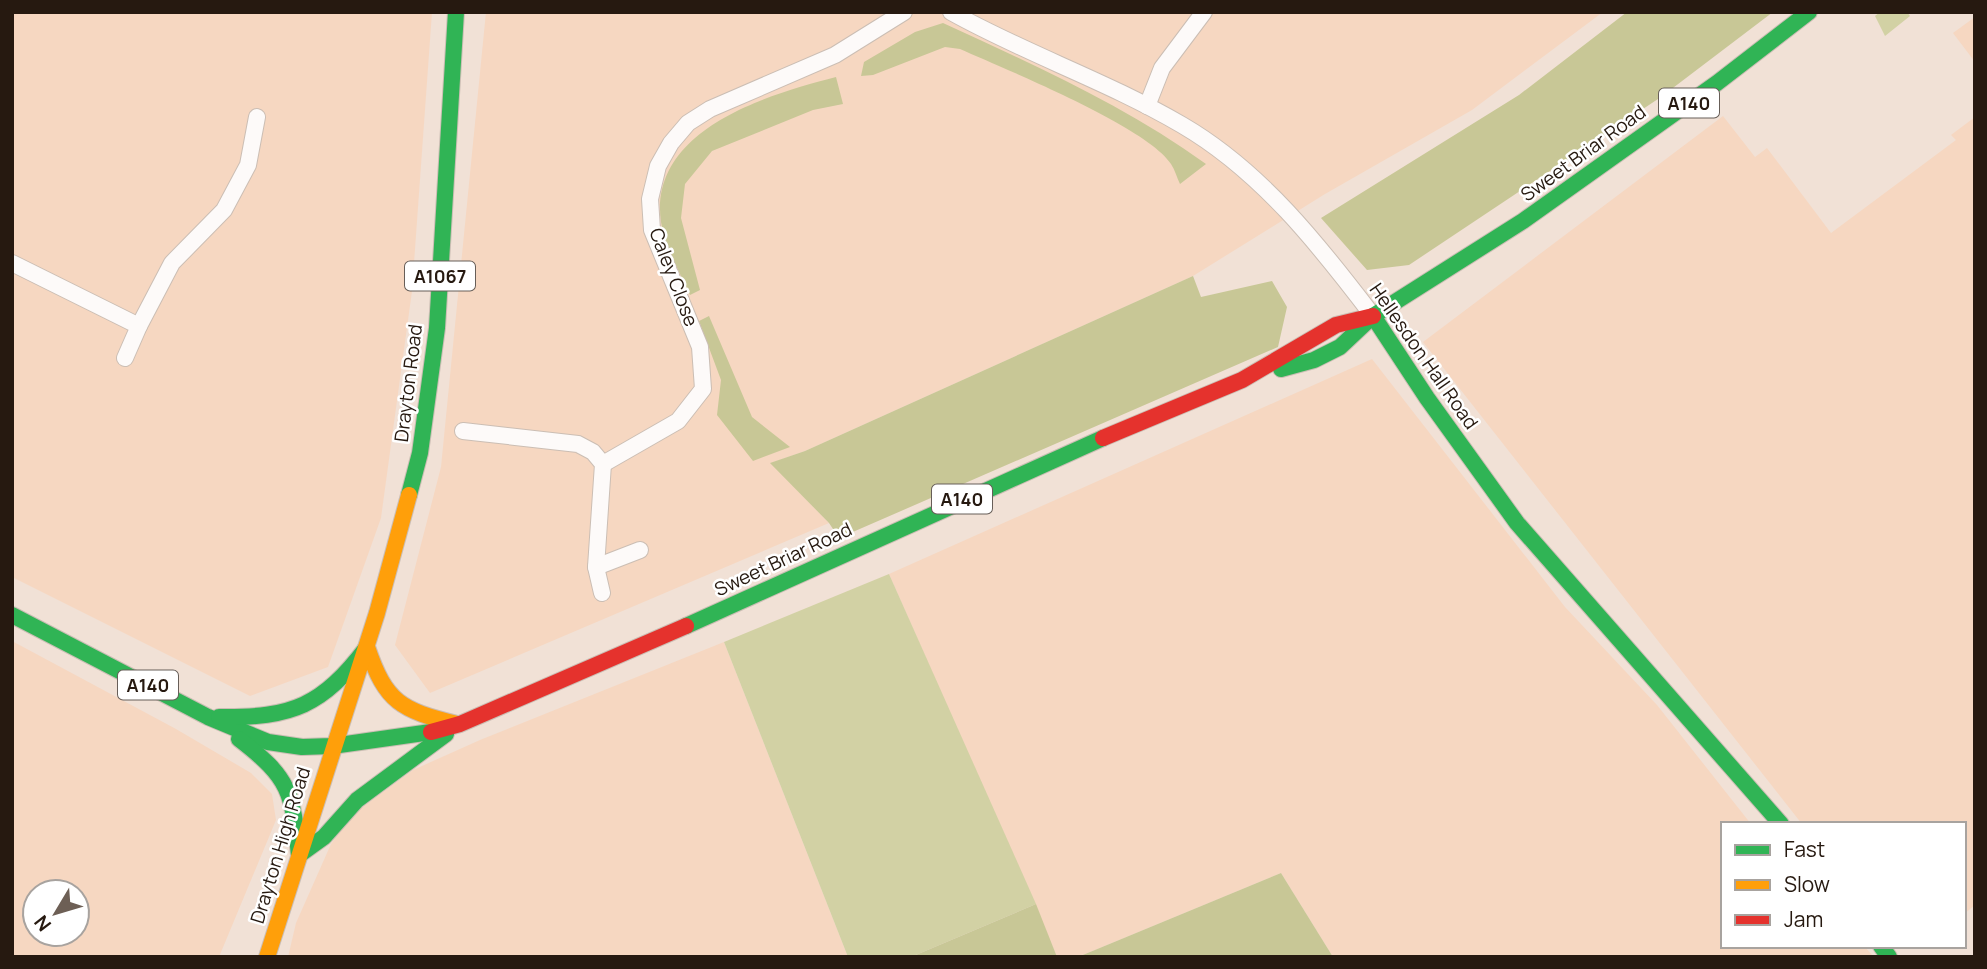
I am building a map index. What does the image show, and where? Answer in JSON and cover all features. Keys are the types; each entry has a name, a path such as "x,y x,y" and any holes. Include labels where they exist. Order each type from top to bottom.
{"main road":[{"name":"Drayton Road","path":"332,746 367,647 400,537 421,453 437,328 456,12"},
{"name":"Sweet Briar Road","path":"332,746 414,737 460,724 653,641 1021,473 1242,380 1314,360 1340,347 1373,316 1523,221 1810,12"},
{"name":"Hellesdon Hall Road","path":"1373,316 1427,398 1517,523 1779,822"},
{"name":"A140","path":"12,615 208,717 268,742 302,747 332,746"},
{"name":"A140","path":"208,717 259,719 289,715 303,709 342,681 367,647"},
{"path":"367,647 379,682 389,699 401,709 460,724"},
{"name":"A1067","path":"208,717 267,760 287,780 292,794 299,855"},
{"name":"A140","path":"299,855 324,837 357,800 460,724"},
{"name":"Drayton High Road","path":"267,957 332,746"}],"street":[{"name":"Caley Close","path":"603,464 678,421 703,389 700,347 652,230 650,199 658,166 671,143 688,123 710,109 835,55 904,12"},
{"name":"Hellesdon Hall Road","path":"951,12 1147,106 1207,141 1259,183 1311,237 1373,316"},
{"path":"1147,106 1162,68 1203,12"},
{"path":"125,358 173,263 224,210 248,164 257,117"},
{"path":"12,263 139,326"},
{"path":"463,432 578,444 593,452 603,464 596,567 603,593"},
{"path":"596,567 640,550"}],"shaded area":[{"path":"12,12 432,12 412,291 381,518 328,667 250,696 12,577"},
{"path":"486,12 1603,12 1472,110 1325,194 1193,276 805,451 771,463 829,523 430,693 395,645 441,467"},
{"path":"1627,12 1773,12 1661,97 1409,265 1367,270 1321,218 1519,95"},
{"path":"1975,17 1975,62 1953,33"},
{"path":"943,23 1111,105 1206,164 1180,184 1171,164 1157,149 1135,133 1074,100 960,49 945,47 873,75 861,76 864,62 915,32"},
{"path":"836,77 843,104 813,110 712,151 685,184 681,218 700,290 690,295 670,254 660,209 665,180 678,156 698,135 751,104"},
{"path":"1723,116 1755,157 1767,148 1831,233 1956,140 1951,135 1975,117 1975,905 1966,912 1966,822 1800,822 1423,342"},
{"path":"1193,276 1201,297 1272,281 1287,307 1278,347 839,538 829,523 770,463 805,451"},
{"path":"709,316 752,417 790,447 753,461 717,415 721,380 699,321"},
{"path":"1372,359 1565,607 1657,705 1749,822 1721,822 1721,948 1866,948 1874,957 1333,957 1281,873 1078,957 1057,957 889,574"},
{"path":"12,641 176,729 251,773 272,794 276,820 219,957 12,957"},
{"path":"724,642 848,957 288,957 296,923 331,844 353,814 413,770 480,740"},
{"path":"1281,873 1333,957 1078,957"},
{"path":"1036,904 1057,957 911,957"}],"green space":[{"path":"1880,12 1907,12 1910,16 1885,36 1875,16"},
{"path":"889,574 1036,904 911,957 848,957 724,642"}],"traffic: fast":[{"path":"409,495 420,453 437,328 456,12"},
{"path":"1281,369 1314,360 1340,347 1373,316 1523,221 1717,83 1809,12"},
{"path":"1373,316 1427,398 1517,523 1779,822"},
{"path":"686,626 1103,438"},
{"path":"12,615 208,717 268,742 302,747 332,746 431,732"},
{"path":"219,717 267,715 304,705 335,683 367,647"},
{"path":"239,739 269,765 286,788 294,816 299,855 324,837 357,800 446,734"},
{"path":"1882,948 1889,957"}],"traffic: slow":[{"path":"267,957 377,613 409,495"},
{"path":"367,647 381,681 398,701 422,714 457,724"}],"traffic: jam":[{"path":"1103,438 1242,380 1336,325 1373,316"},
{"path":"431,732 460,724 686,626"}]}
